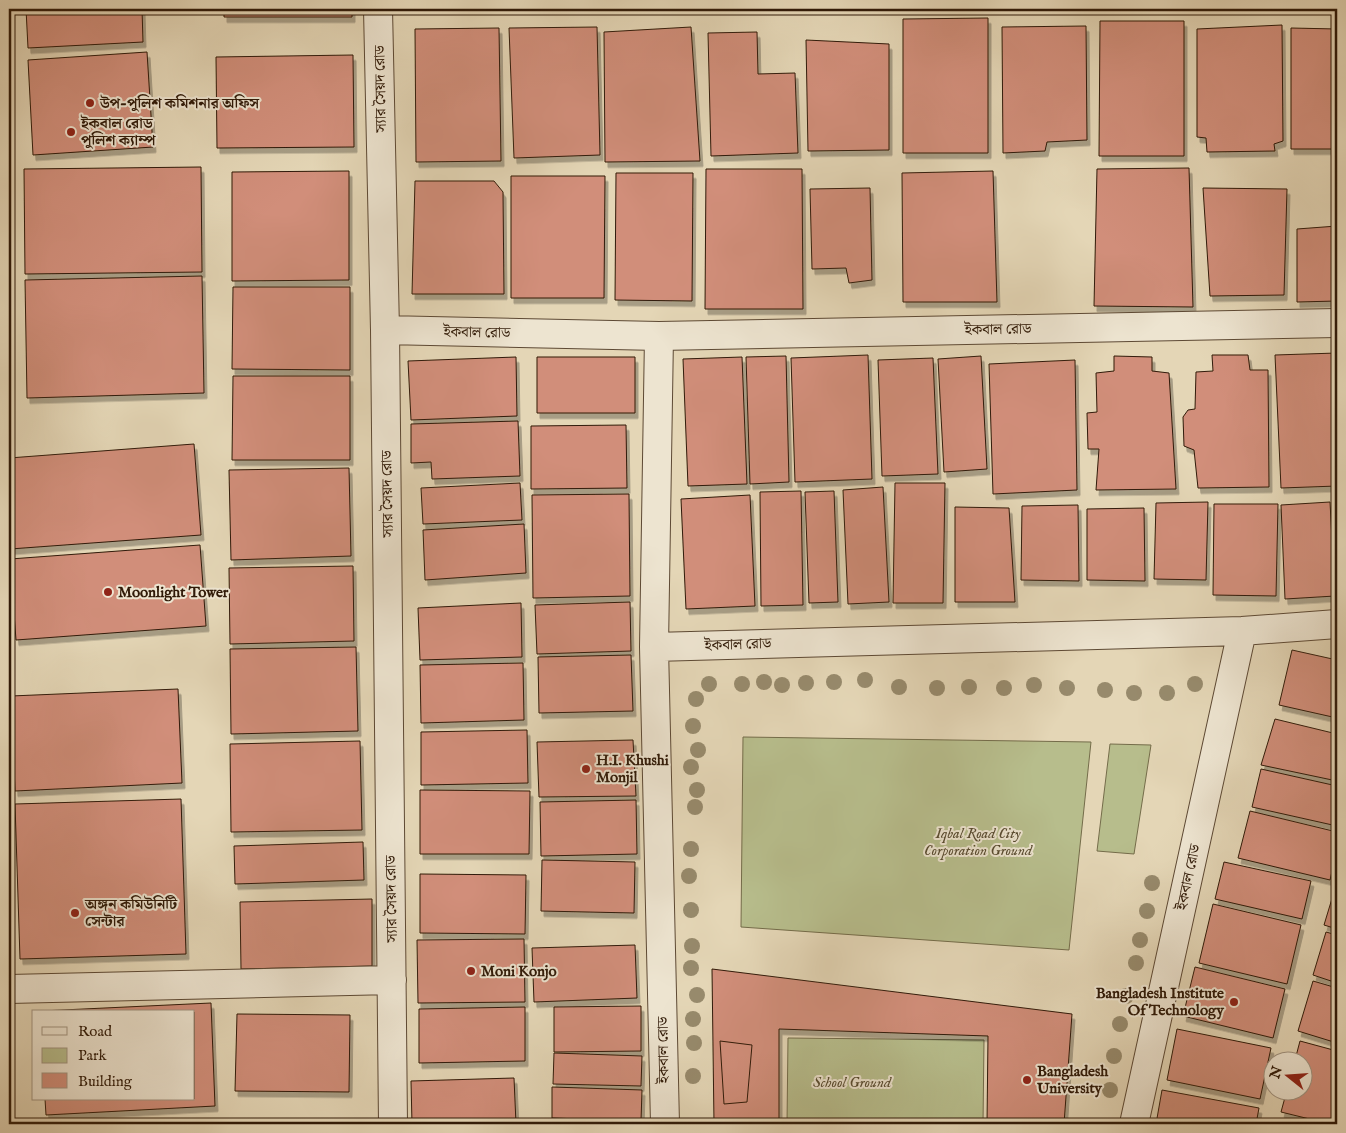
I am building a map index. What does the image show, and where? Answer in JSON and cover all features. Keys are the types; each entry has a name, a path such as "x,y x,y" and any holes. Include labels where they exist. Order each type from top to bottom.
{"street":[{"name":"স্যার সৈয়দ রোড","path":"378,9 385,330 393,1124"},
{"name":"ইকবাল রোড","path":"385,330 659,336 1337,323"},
{"name":"ইকবাল রোড","path":"659,336 654,647 665,1124"},
{"name":"ইকবাল রোড","path":"654,647 1242,630 1337,624"},
{"name":"ইকবাল রোড","path":"1134,1124 1242,630"},
{"path":"9,989 392,980"}],"green space":[{"name":"Iqbal Road City Corporation Ground","path":"743,737 1091,742 1069,950 741,927"},
{"path":"1110,744 1151,745 1134,854 1097,851"},
{"name":"School Ground","path":"788,1038 984,1040 983,1124 787,1124"}],"building":[{"path":"26,9 142,9 143,42 28,48"},
{"path":"224,9 352,9 352,17 224,17"},
{"path":"988,18 988,153 903,153 903,19"},
{"path":"1100,21 1184,21 1184,156 1099,156"},
{"path":"1282,25 1283,141 1274,144 1275,151 1207,152 1206,138 1197,137 1197,29"},
{"path":"1086,26 1087,140 1047,142 1045,151 1003,153 1002,27"},
{"path":"597,27 600,155 514,158 509,28"},
{"path":"691,27 700,161 605,162 604,32"},
{"path":"499,28 501,161 416,162 415,29"},
{"path":"1291,28 1337,29 1337,149 1291,149"},
{"path":"757,32 758,74 795,73 798,153 711,156 708,33"},
{"path":"806,40 889,44 889,150 808,151"},
{"name":"উপ-পুলিশ কমিশনার অফিস","path":"147,52 153,147 33,155 28,60"},
{"path":"353,55 354,147 217,148 216,57"},
{"path":"201,167 202,272 25,274 24,169"},
{"path":"1189,168 1193,307 1094,306 1097,169"},
{"path":"706,169 802,169 803,309 705,309"},
{"path":"349,171 349,280 232,281 232,172"},
{"path":"993,171 997,302 903,302 902,173"},
{"path":"616,173 693,173 692,301 615,300"},
{"path":"511,176 605,176 604,298 511,298"},
{"path":"415,181 494,181 503,192 504,294 412,294"},
{"path":"870,188 872,280 849,283 846,268 812,269 810,189"},
{"path":"1203,188 1287,189 1284,295 1210,296"},
{"path":"1337,226 1337,301 1297,302 1297,229"},
{"path":"202,276 204,393 27,398 25,280"},
{"path":"233,287 350,287 350,370 232,369"},
{"path":"1337,353 1337,486 1281,488 1275,355"},
{"path":"868,355 872,479 795,482 791,358"},
{"path":"1212,355 1248,355 1250,370 1268,370 1269,487 1198,488 1194,450 1184,446 1183,417 1188,410 1195,409 1196,372 1213,371"},
{"path":"786,356 789,482 750,484 746,357"},
{"path":"981,356 987,469 944,472 938,359"},
{"path":"1114,356 1152,357 1152,371 1169,373 1176,489 1096,490 1099,449 1088,449 1087,413 1097,412 1096,373 1114,371"},
{"path":"516,357 517,416 411,420 408,361"},
{"path":"537,357 635,357 635,413 537,413"},
{"path":"742,357 747,484 688,486 683,359"},
{"path":"933,358 938,474 882,476 878,360"},
{"path":"1075,360 1077,490 993,494 989,364"},
{"path":"233,376 350,376 350,460 232,460"},
{"path":"518,421 520,476 432,479 431,462 411,463 411,424"},
{"path":"626,425 627,488 531,489 531,426"},
{"path":"194,444 201,535 10,549 9,458"},
{"path":"349,468 351,556 231,560 229,470"},
{"path":"520,483 522,520 423,524 421,488"},
{"path":"895,483 945,483 943,603 893,603"},
{"path":"883,487 889,602 848,604 843,490"},
{"path":"801,491 803,605 761,606 760,492"},
{"path":"834,491 838,602 809,603 805,492"},
{"path":"629,494 630,596 533,598 532,495"},
{"path":"750,495 755,606 686,609 681,499"},
{"path":"1208,502 1206,580 1154,579 1156,503"},
{"path":"1330,502 1335,596 1285,599 1281,505"},
{"path":"1214,504 1278,504 1276,596 1213,595"},
{"path":"1335,504 1337,504 1337,571"},
{"path":"1078,505 1079,581 1021,580 1022,506"},
{"path":"955,507 1009,508 1015,602 955,602"},
{"path":"1144,508 1145,581 1087,580 1087,509"},
{"path":"524,524 526,573 425,580 423,530"},
{"name":"Moonlight Tower","path":"200,545 206,626 16,640 10,559"},
{"path":"353,566 354,641 230,644 229,568"},
{"path":"630,602 631,651 537,654 535,605"},
{"path":"521,603 522,657 420,660 418,608"},
{"path":"356,647 358,731 231,734 230,649"},
{"path":"1292,650 1337,660 1337,718 1279,705"},
{"path":"631,655 633,711 539,713 538,657"},
{"path":"523,663 524,720 421,723 420,665"},
{"path":"178,689 182,783 15,791 11,696"},
{"path":"1275,719 1337,734 1337,781 1261,765"},
{"path":"527,730 528,783 421,785 421,732"},
{"name":"H.I. Khushi Monjil","path":"633,740 636,796 539,797 537,742"},
{"path":"360,741 362,830 231,832 230,744"},
{"path":"1261,769 1337,786 1337,826 1252,807"},
{"path":"420,790 530,791 529,854 420,854"},
{"path":"181,799 186,954 20,959 15,804"},
{"path":"636,800 637,854 541,856 540,802"},
{"path":"1250,811 1337,832 1337,850 1330,880 1238,858"},
{"path":"363,842 364,880 235,884 234,846"},
{"path":"542,860 635,862 634,913 541,911"},
{"path":"1224,862 1311,881 1302,919 1215,899"},
{"path":"420,874 526,875 525,934 420,933"},
{"path":"1337,882 1337,929 1324,925"},
{"path":"372,899 372,966 241,969 240,902"},
{"path":"1213,904 1301,925 1287,984 1199,963"},
{"path":"1326,932 1337,935 1337,983 1313,975"},
{"name":"Moni Konjo","path":"524,939 525,1002 418,1003 417,940"},
{"path":"635,945 637,998 534,1002 532,948"},
{"name":"Bangladesh Institute Of Technology","path":"1195,967 1285,989 1273,1038 1183,1016"},
{"name":"Bangladesh University","path":"712,969 1072,1014 1064,1124 987,1124 988,1036 779,1029 779,1124 714,1124"},
{"path":"1313,981 1337,988 1337,1043 1298,1031"},
{"path":"211,1003 215,1106 46,1115 45,1100 195,1100 195,1010 62,1010"},
{"path":"641,1006 641,1051 554,1052 554,1007"},
{"path":"525,1007 525,1061 419,1063 419,1009"},
{"path":"237,1014 350,1015 349,1092 235,1091"},
{"path":"1177,1029 1271,1048 1271,1050 1264,1050 1264,1080 1260,1099 1167,1080"},
{"path":"720,1041 752,1045 747,1102 724,1104"},
{"path":"1300,1041 1337,1051 1337,1124 1281,1112 1284,1100 1314,1100 1314,1050 1298,1050"},
{"path":"554,1053 642,1056 641,1086 553,1084"},
{"path":"514,1078 516,1124 412,1124 411,1081"},
{"path":"552,1087 642,1090 641,1121 552,1118"},
{"path":"1162,1090 1259,1108 1256,1124 1156,1124"}],"place":[{"name":"উপ-পুলিশ কমিশনার অফিস","path":"90,103"},
{"name":"ইকবাল রোড পুলিশ ক্যাম্প","path":"71,132"},
{"name":"Moonlight Tower","path":"108,592"},
{"name":"H.I. Khushi Monjil","path":"586,769"},
{"name":"অঙ্গন কমিউনিটি সেন্টার","path":"75,913"},
{"name":"Moni Konjo","path":"471,971"},
{"name":"Bangladesh Institute Of Technology","path":"1234,1002"},
{"name":"Bangladesh University","path":"1027,1080"}]}
